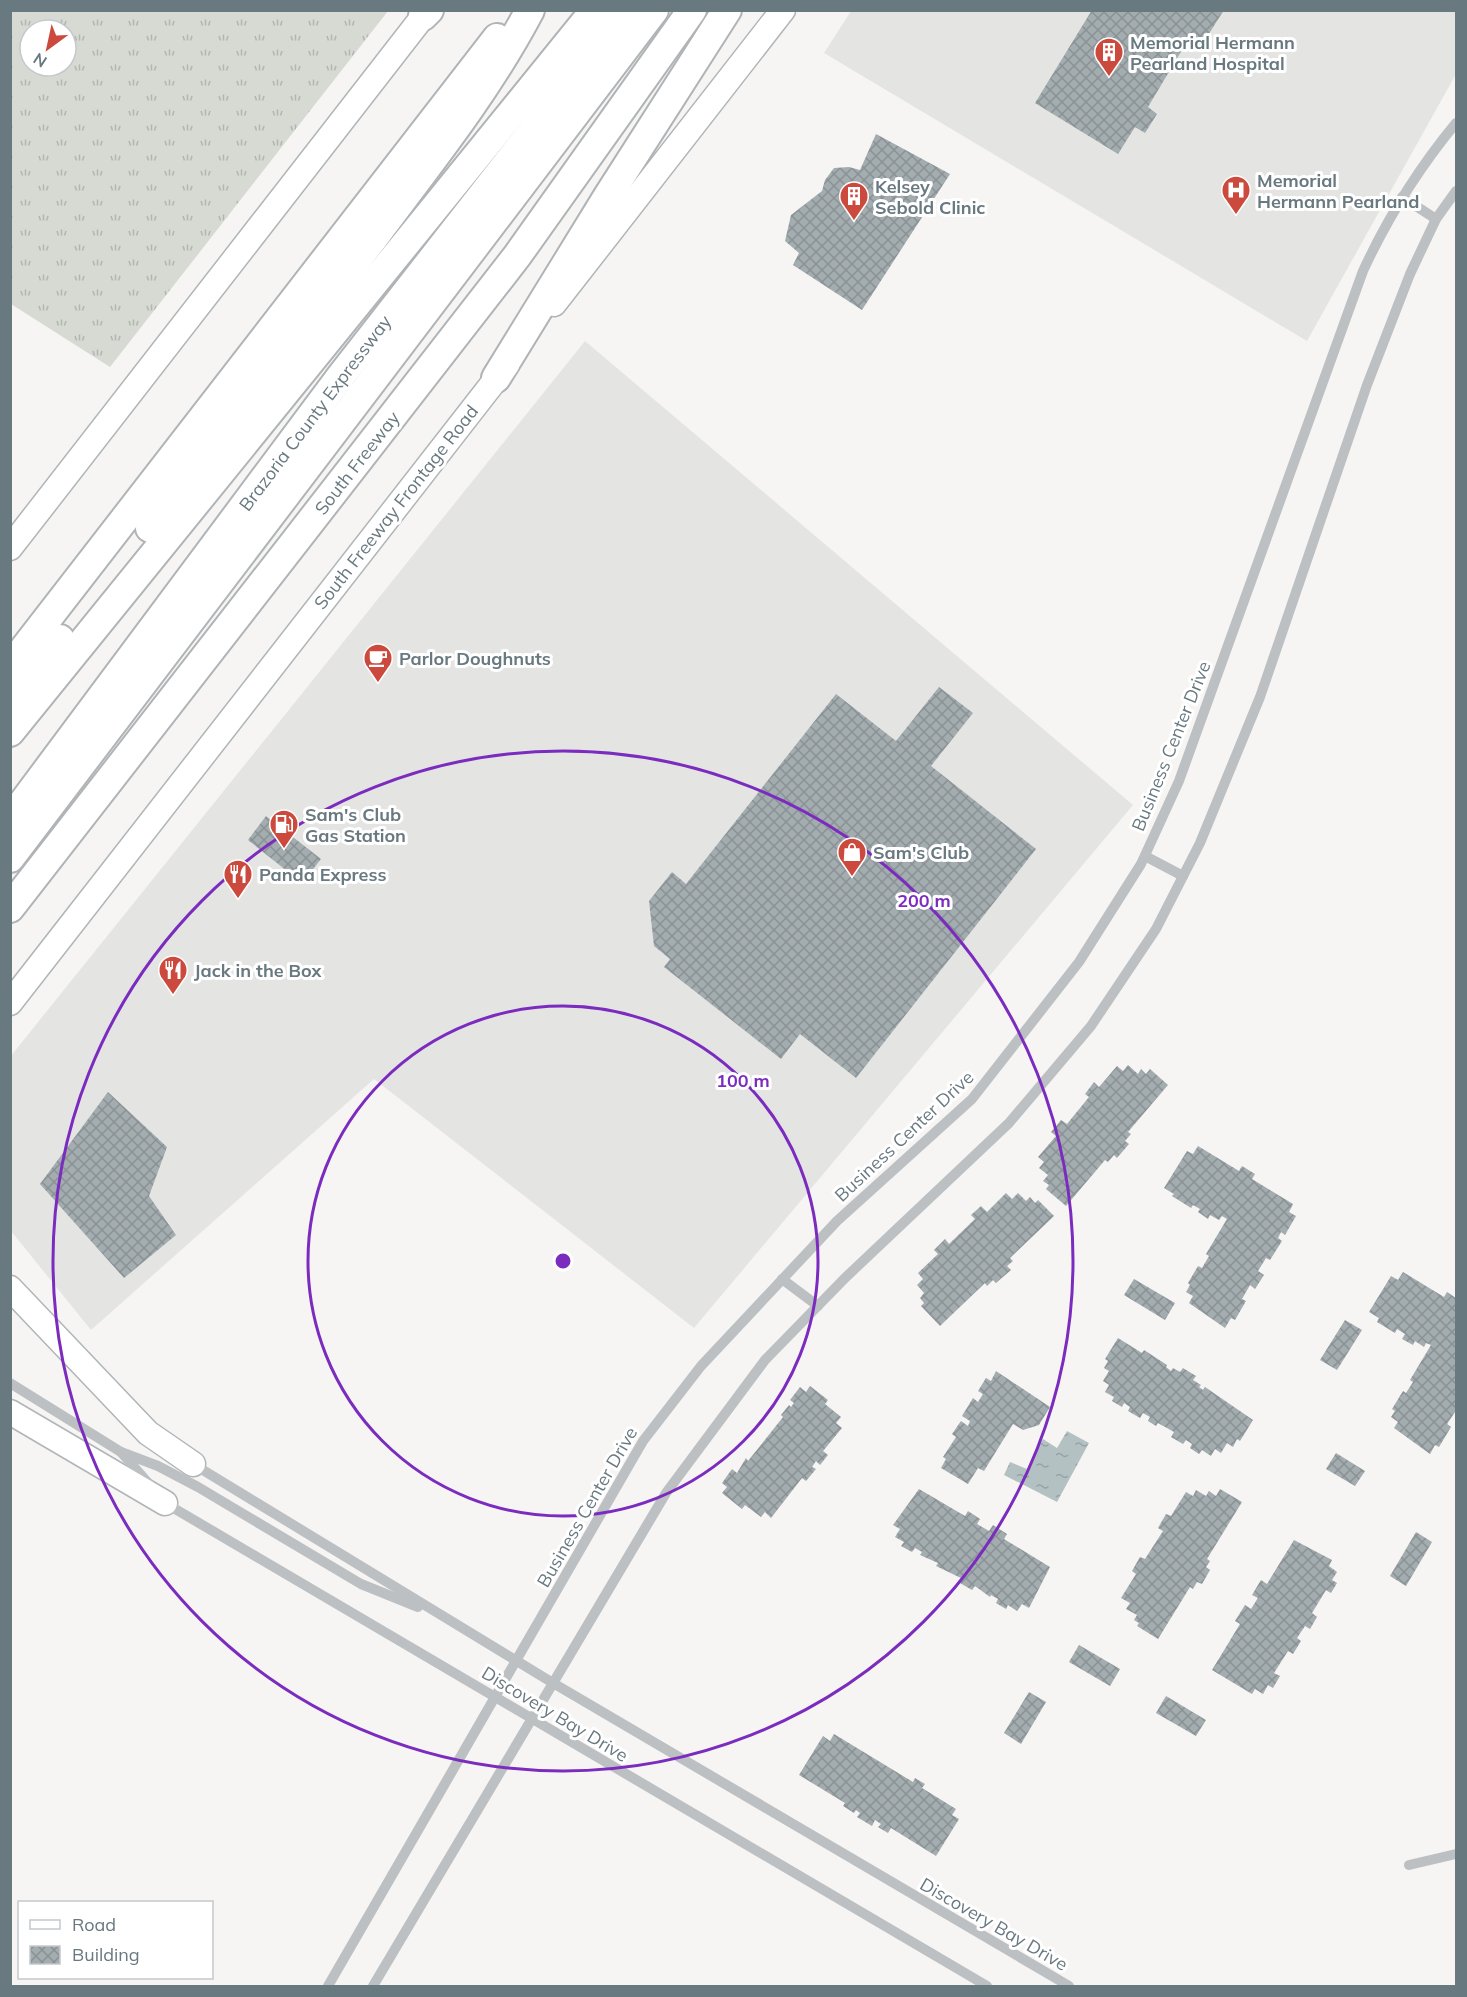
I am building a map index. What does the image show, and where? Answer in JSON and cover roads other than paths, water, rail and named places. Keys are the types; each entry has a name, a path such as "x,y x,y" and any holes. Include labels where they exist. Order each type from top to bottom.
{"highway":[{"path":"10,667 518,10"},
{"path":"10,700 168,507 296,341 478,98 511,47 530,10"},
{"name":"Brazoria County Expressway","path":"10,732 595,10"},
{"name":"Brazoria County Expressway","path":"10,820 341,376 627,10"},
{"path":"10,858 365,394 654,10"},
{"name":"South Freeway","path":"10,908 518,256 692,10"},
{"path":"496,378 608,196 727,10"}],"main road":[{"name":"South Freeway Frontage Road","path":"10,1003 783,10"},
{"path":"10,548 426,12"},
{"path":"10,1288 148,1433 193,1464"},
{"path":"10,1412 165,1503"}],"street":[{"name":"Business Center Drive","path":"328,1986 643,1441 701,1366 837,1221 972,1099 1078,962 1145,856 1183,770 1363,271 1402,197 1456,123"},
{"path":"373,1986 666,1492 765,1360 818,1306 1009,1123 1091,1026 1156,929 1200,843 1260,697 1367,385 1418,256 1436,219 1456,191"},
{"path":"1402,197 1436,219"},
{"path":"1145,856 1183,876"},
{"path":"782,1279 818,1306"},
{"path":"10,1383 121,1452 158,1466 198,1486 361,1584 460,1625"},
{"name":"Discovery Bay Drive","path":"121,1452 165,1503 987,1986"},
{"name":"Discovery Bay Drive","path":"193,1464 553,1683 1069,1986"},
{"path":"1409,1865 1456,1854"}],"water":[{"path":"1067,1431 1089,1443 1057,1502 1004,1475 1010,1462 1027,1469 1043,1439 1057,1448"}],"place":[{"name":"Memorial Hermann Pearland Hospital","path":"1109,78"},
{"name":"Memorial Hermann Pearland","path":"1236,216"},
{"name":"Kelsey Sebold Clinic","path":"854,222"},
{"name":"Parlor Doughnuts","path":"378,684"},
{"name":"Sam's Club Gas Station","path":"284,850"},
{"name":"Sam's Club","path":"852,878"},
{"name":"Panda Express","path":"238,900"},
{"name":"Jack in the Box","path":"173,996"}]}
